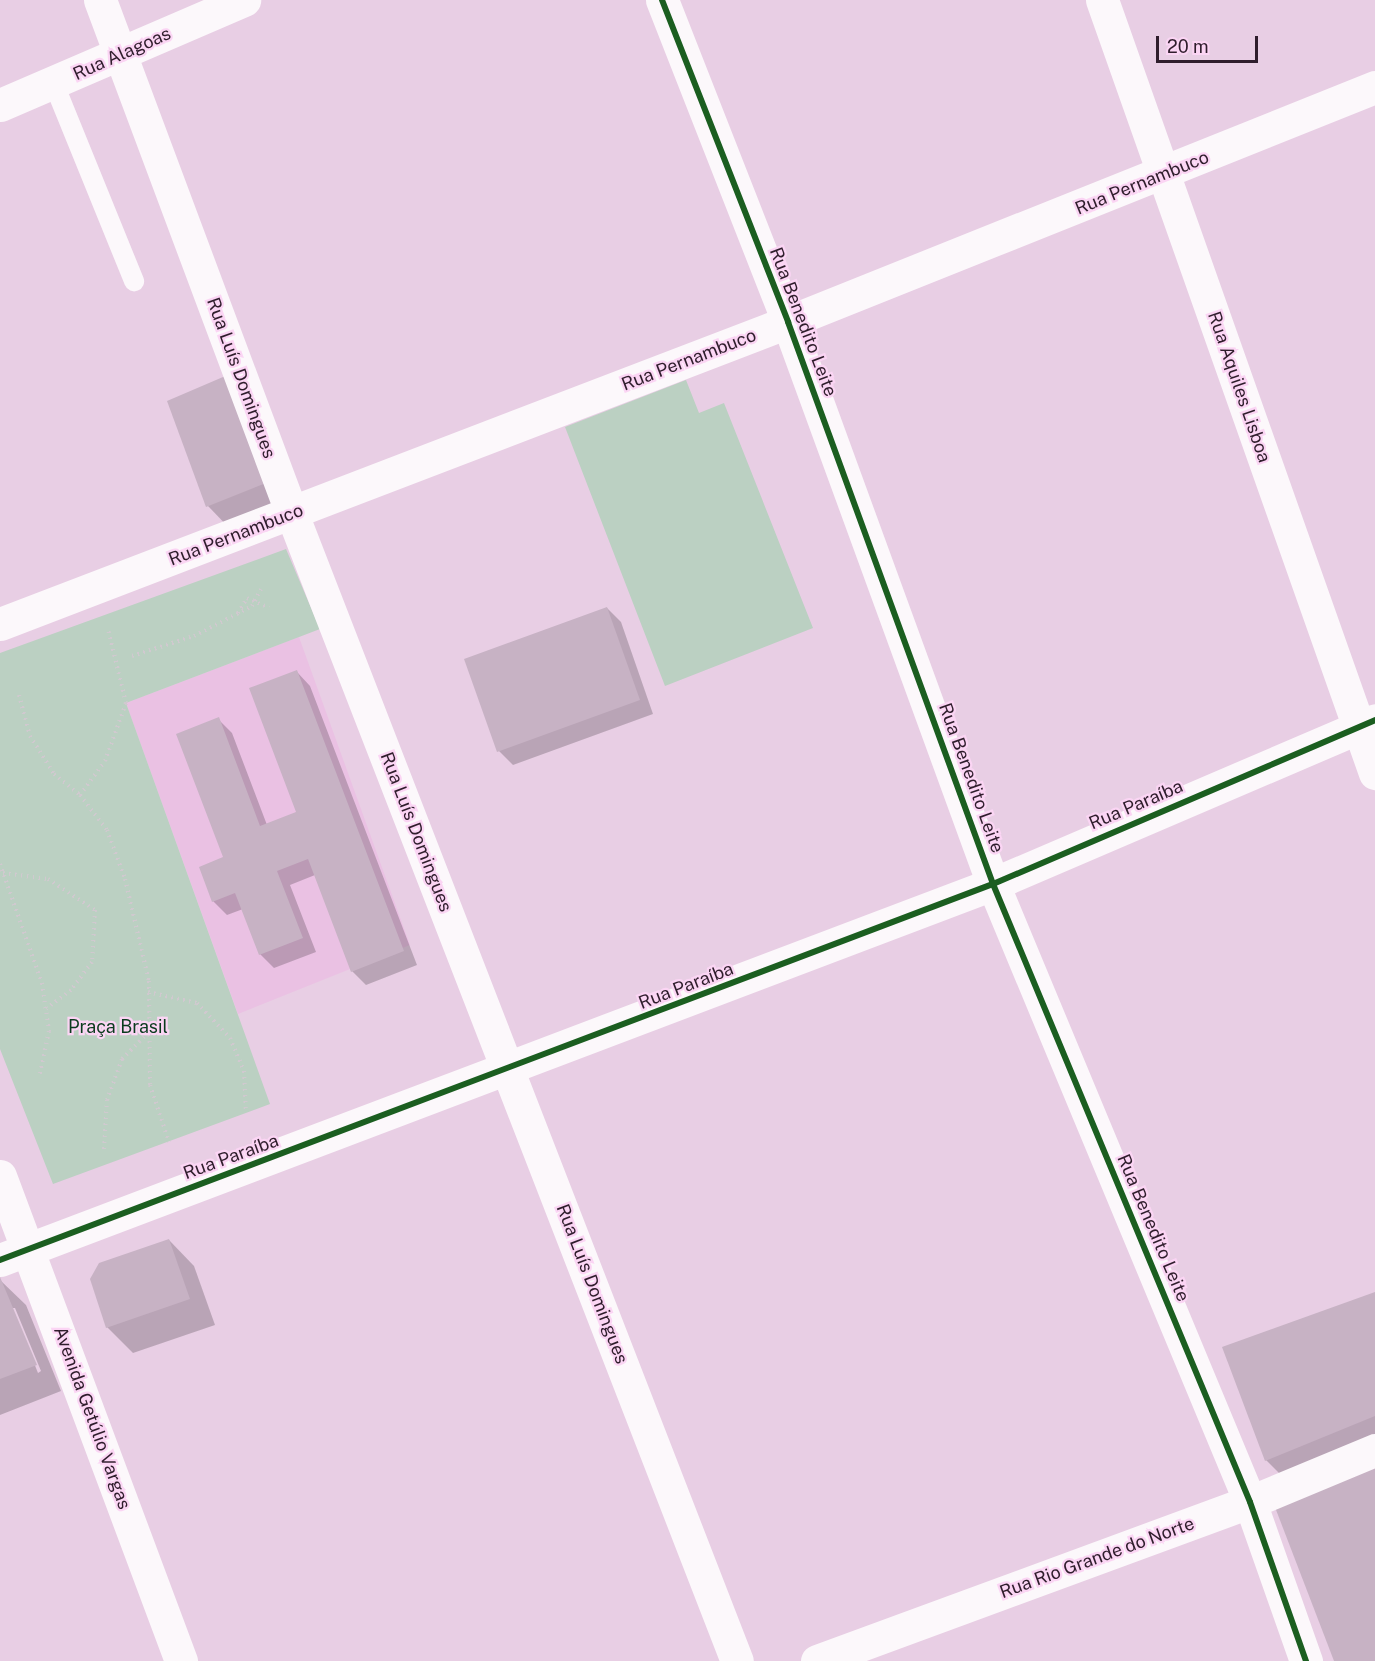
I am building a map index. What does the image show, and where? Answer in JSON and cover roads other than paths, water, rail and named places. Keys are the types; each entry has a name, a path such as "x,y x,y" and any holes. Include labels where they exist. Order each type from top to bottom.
{"street":[{"name":"Rua Luís Domingues","path":"100,0 292,514 737,1661"},
{"name":"Rua Alagoas","path":"0,105 54,84 244,0"},
{"name":"Rua Benedito Leite","path":"662,0 788,322 993,884 1250,1502 1306,1661"},
{"name":"Rua Aquiles Lisboa","path":"1102,0 1366,723 1375,773"},
{"name":"Rua Pernambuco","path":"0,624 788,322 1165,174 1375,87"},
{"name":"Rua Paraíba","path":"14,1254 509,1070 993,884 1366,723"},
{"name":"Avenida Getúlio Vargas","path":"0,1176 14,1254 181,1661"},
{"name":"Rua Rio Grande do Norte","path":"817,1661 1250,1502 1375,1450"}],"lane":[{"path":"54,84 134,281"}],"park label":[{"name":"Praça Brasil","path":"118,1027"}]}
